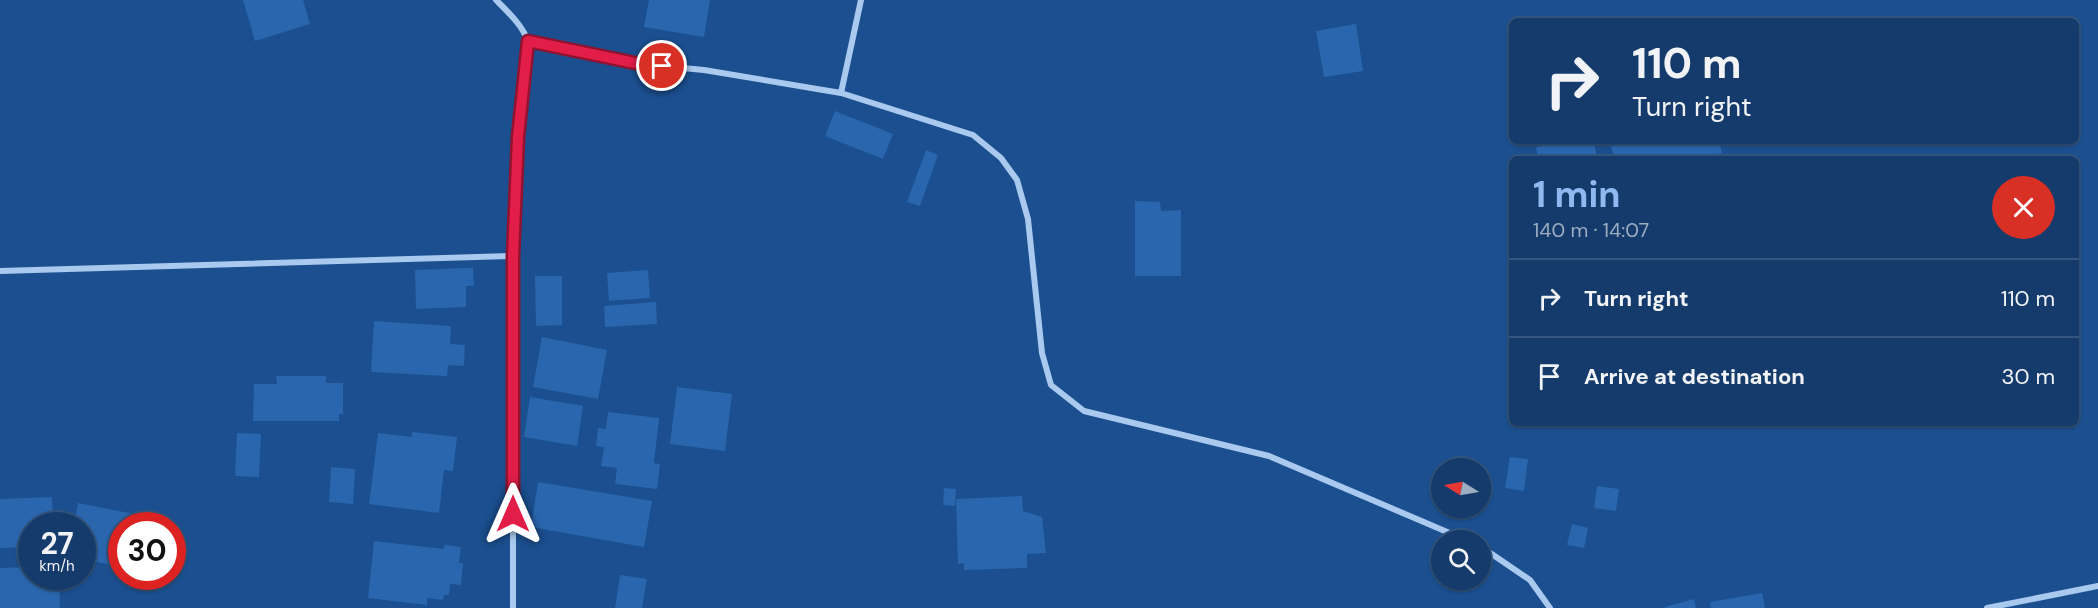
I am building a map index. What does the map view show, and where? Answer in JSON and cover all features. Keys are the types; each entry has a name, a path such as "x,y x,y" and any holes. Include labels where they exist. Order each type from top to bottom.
{"street":[{"path":"496,0 514,19 528,41 518,137 513,256 513,608"},
{"path":"841,93 861,0"},
{"path":"528,41 640,64 704,70 841,93 974,135 1001,158 1017,180 1028,219 1041,353 1052,385 1084,411 1269,456 1443,530"},
{"path":"0,272 513,256"},
{"path":"1491,553 1530,580 1550,608"},
{"path":"1987,608 2098,586"}],"building":[{"path":"243,0 303,0 310,24 255,41"},
{"path":"649,0 710,0 704,37 644,27"},
{"path":"1356,24 1363,71 1324,77 1316,31"},
{"path":"835,111 893,134 883,159 825,136"},
{"path":"1552,144 1594,144 1596,156 1538,156 1536,147"},
{"path":"1611,144 1720,144 1722,153 1710,156 1613,156"},
{"path":"926,150 938,155 920,206 907,202"},
{"path":"1135,201 1160,202 1161,211 1181,210 1181,276 1135,276"},
{"path":"473,268 474,286 466,286 466,307 416,309 415,270"},
{"path":"648,270 650,298 609,301 607,273"},
{"path":"535,276 562,276 562,325 536,326"},
{"path":"656,302 657,324 605,327 604,306"},
{"path":"374,321 451,326 450,344 465,345 464,366 448,365 447,376 371,372"},
{"path":"542,337 607,350 598,399 533,387"},
{"path":"276,376 326,376 326,383 343,383 343,414 339,414 339,421 253,421 254,384 277,384"},
{"path":"677,387 732,394 725,451 670,444"},
{"path":"530,397 583,406 577,446 524,437"},
{"path":"608,412 659,418 654,463 660,464 657,489 615,484 617,468 601,466 604,447 596,446 598,428 606,429"},
{"path":"412,432 457,437 453,471 444,470 439,513 369,504 378,433 412,437"},
{"path":"237,433 261,434 259,477 235,476"},
{"path":"1510,457 1528,459 1524,491 1505,488"},
{"path":"331,467 355,469 353,504 329,502"},
{"path":"538,482 652,501 644,547 531,527"},
{"path":"1597,486 1619,489 1616,511 1594,508"},
{"path":"944,488 956,489 955,506 943,505"},
{"path":"1022,496 1023,511 1042,517 1046,553 1027,554 1027,568 964,570 964,563 958,564 956,499"},
{"path":"52,497 53,512 18,512 18,547 0,548 0,499"},
{"path":"78,503 124,512 108,512 108,564 96,562 96,512 76,512"},
{"path":"1572,524 1588,528 1584,548 1567,545"},
{"path":"374,541 444,549 444,545 461,547 459,563 463,563 461,585 450,584 449,595 444,595 443,600 427,598 427,605 368,598"},
{"path":"18,567 18,590 59,590 60,608 0,608 0,568"},
{"path":"620,575 647,579 642,608 615,608"},
{"path":"1762,593 1765,608 1711,608 1710,602"},
{"path":"1694,599 1696,608 1665,608 1665,607"}],"route":[{"path":"513,514 513,256 518,137 528,41 640,64 662,66"}]}
